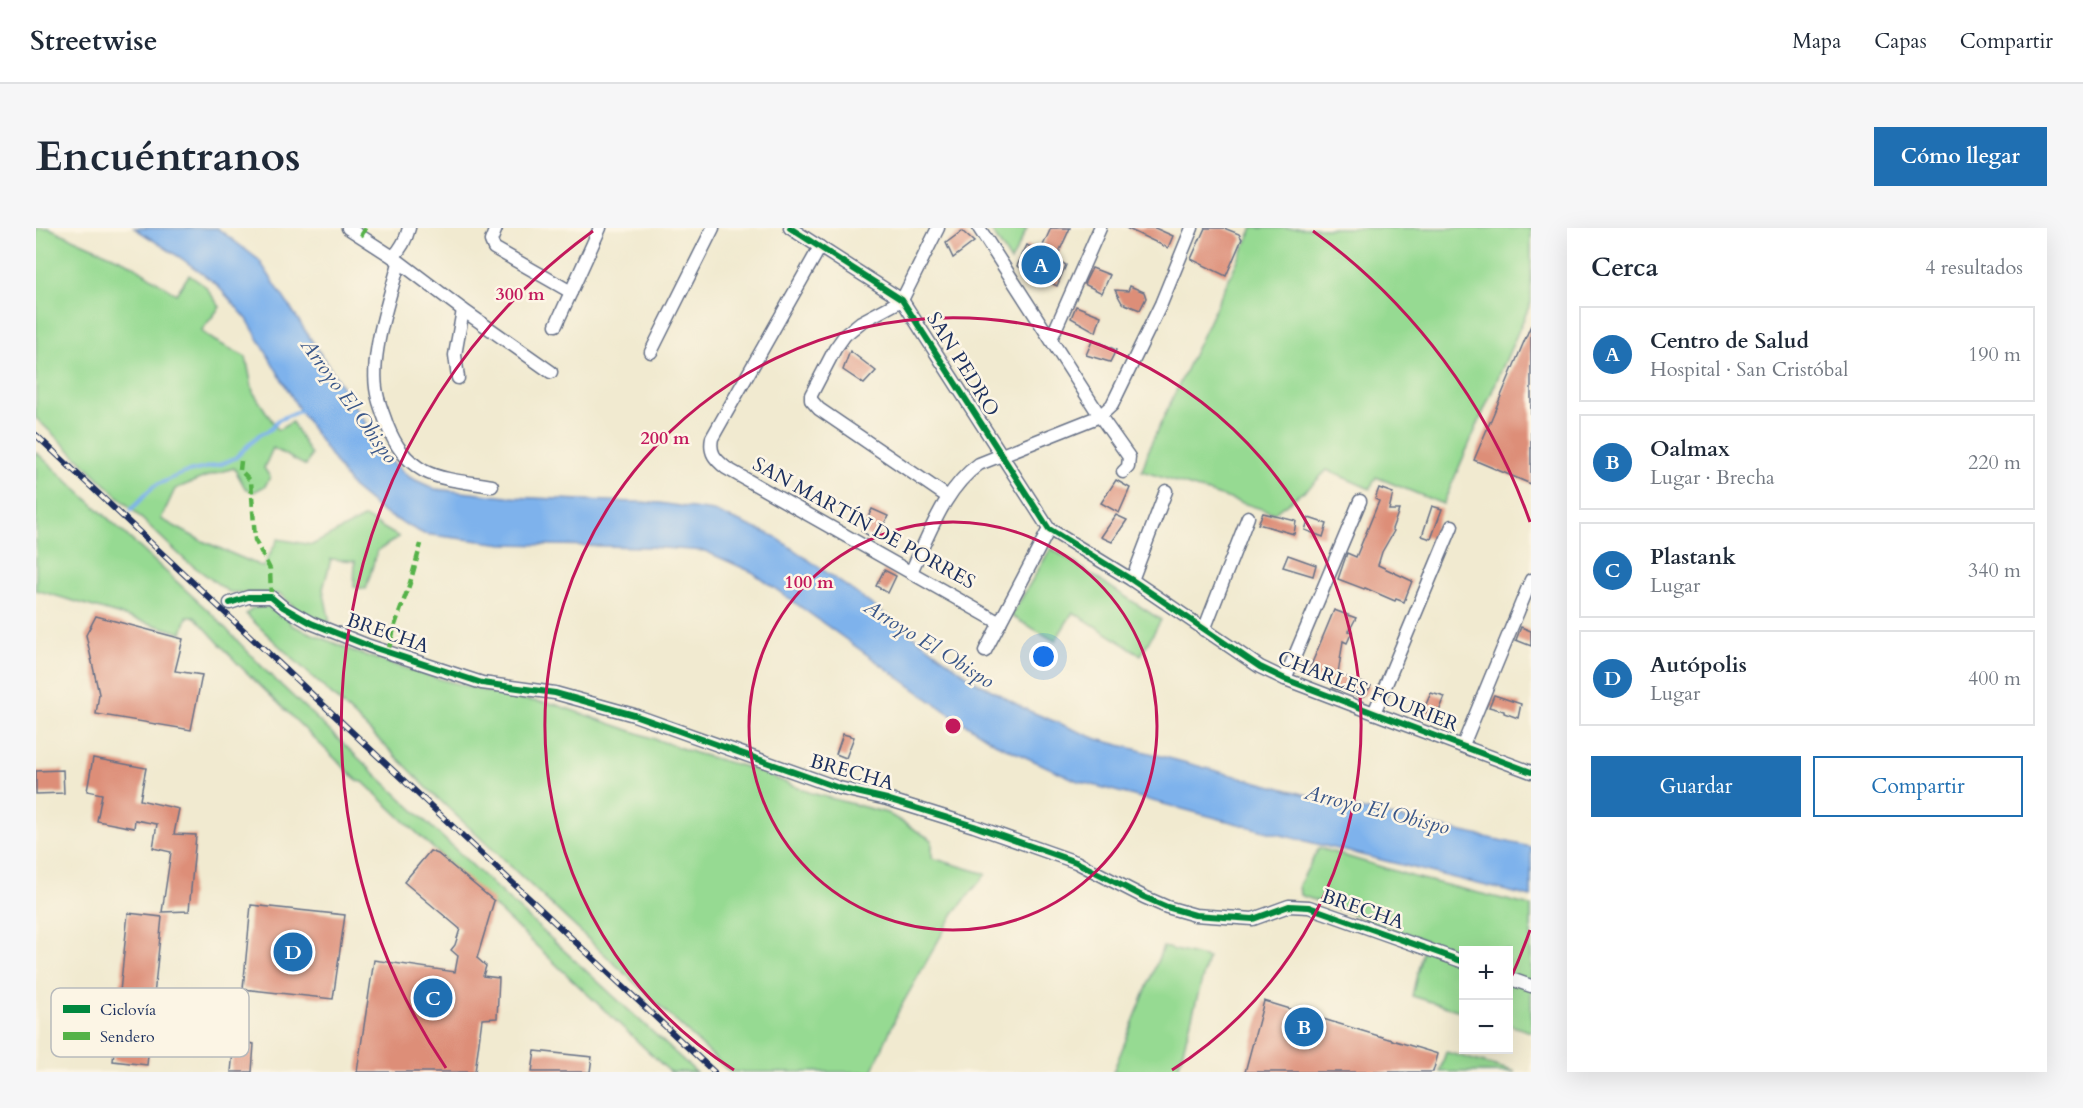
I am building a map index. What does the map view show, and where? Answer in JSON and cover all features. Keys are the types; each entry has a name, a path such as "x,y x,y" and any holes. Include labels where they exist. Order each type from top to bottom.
{"street":[{"path":"348,228 551,372"},
{"path":"408,228 406,239 396,260 379,341 377,393 394,444 408,460 425,471 444,478 492,486"},
{"path":"496,228 491,241 494,248 571,292"},
{"path":"556,325 600,228"},
{"path":"651,352 713,228"},
{"name":"SAN PEDRO","path":"790,228 902,300 1049,529"},
{"path":"938,228 902,300 861,322 845,335 813,390 811,400 819,409 948,497"},
{"path":"979,228 1129,458 1128,467 1123,472"},
{"path":"1051,339 1100,228"},
{"path":"911,572 948,497 969,471 979,464 1100,416 1112,405 1161,304 1192,228"},
{"name":"SAN MARTÍN DE PORRES","path":"820,247 712,438 710,448 712,454 726,468 1000,623"},
{"path":"458,378 455,355 463,310"},
{"path":"1132,580 1166,491"},
{"path":"1285,679 1360,501"},
{"path":"1204,630 1248,517"},
{"path":"1374,713 1452,526"},
{"path":"985,651 1049,529"},
{"name":"CHARLES FOURIER","path":"1049,529 1132,580 1260,667 1285,679 1531,772"},
{"path":"1463,745 1531,580"},
{"name":"BRECHA","path":"230,603 248,597 271,597 283,608 311,623 369,646 483,682 555,693 634,715 839,788 930,812 1056,855 1096,871 1167,907 1195,915 1253,919 1288,906 1309,907 1459,960"},
{"path":"1513,979 1531,986"}],"green space":[{"path":"36,228 49,228 131,264 176,294 189,275 205,286 220,307 201,331 246,357 253,392 278,430 292,422 311,455 306,466 273,448 264,468 270,477 265,486 254,492 245,488 234,468 175,489 161,519 200,540 263,567 278,539 312,545 365,517 399,537 377,551 366,589 354,587 355,561 331,559 323,589 330,623 300,612 280,594 229,592 185,560 36,418"},
{"path":"990,228 1027,228 1011,262"},
{"path":"1253,228 1531,228 1531,302 1443,504 1376,477 1370,489 1327,470 1312,485 1274,513 1142,471 1150,446"},
{"path":"36,452 214,616 266,671 507,898 696,1072 670,1072 363,782 358,781 239,665 195,617 187,617 182,633 36,590"},
{"path":"1051,548 1161,620 1141,655 1073,612 1055,641 1011,616"},
{"path":"283,607 291,625 358,653 436,678 512,698 554,704 695,753 753,769 811,793 887,813 932,840 932,858 986,874 954,913 899,1010 872,1072 730,1072 427,788 383,743 246,614 253,608"},
{"path":"1319,848 1414,877 1531,906 1531,1032 1513,1026 1513,946 1459,946 1459,1011 1412,996 1425,940 1300,895 1299,885"},
{"path":"1163,947 1208,958 1177,1072 1113,1072"},
{"path":"1446,1052 1516,1072 1440,1072"}],"water":[{"name":"Arroyo El Obispo","path":"134,228 217,228 259,260 390,460 409,477 435,489 507,497 659,503 713,511 774,536 975,681 1027,710 1097,739 1363,810 1531,847 1531,897 1261,830 1078,781 995,743 944,710 752,572 705,551 649,547 504,544 424,534 384,513 352,487 300,411 247,319 216,284"}],"building":[{"path":"1051,228 1070,228 1056,259 1066,265 1057,286 1017,266 1027,245 1040,252"},
{"path":"1126,228 1155,228 1173,236 1168,248"},
{"path":"1205,228 1224,228 1239,234 1242,239 1226,276 1191,259"},
{"path":"962,231 974,242 953,258 946,243"},
{"path":"1092,268 1110,275 1102,293 1084,284"},
{"path":"1130,286 1144,292 1146,298 1140,310 1122,303 1115,290 1128,291"},
{"path":"1076,306 1101,316 1096,332 1071,318"},
{"path":"1531,325 1531,484 1474,460"},
{"path":"1093,339 1116,350 1110,362 1086,355"},
{"path":"850,351 876,371 864,384 843,370"},
{"path":"1116,480 1130,488 1119,513 1101,503"},
{"path":"1379,488 1393,493 1389,510 1399,510 1392,529 1394,531 1382,552 1378,565 1412,581 1404,602 1396,599 1395,601 1338,579 1347,553 1356,557 1379,501 1375,499"},
{"path":"1432,506 1442,509 1431,539 1422,536"},
{"path":"872,509 888,516 876,540 861,531"},
{"path":"1263,513 1296,521 1294,534 1258,524"},
{"path":"1116,515 1127,520 1112,542 1101,537"},
{"path":"1309,518 1327,524 1323,537 1305,530"},
{"path":"1288,555 1316,565 1313,576 1283,567"},
{"path":"884,570 896,576 888,593 876,586"},
{"path":"1334,610 1356,618 1349,631 1352,632 1347,643 1343,641 1338,674 1371,686 1361,697 1332,688 1333,684 1307,675"},
{"path":"96,616 183,639 175,671 202,675 191,730 96,714 99,694 86,635"},
{"path":"1521,627 1531,631 1531,646 1516,640"},
{"path":"1431,693 1445,697 1437,716 1423,711"},
{"path":"1494,695 1521,704 1518,718 1489,707"},
{"path":"843,734 854,737 846,758 836,754"},
{"path":"93,758 146,768 140,800 179,809 174,834 196,835 189,911 162,912 171,852 153,848 157,824 135,820 134,828 97,821 102,794 87,791"},
{"path":"63,770 64,793 36,794 36,771"},
{"path":"430,851 438,854 494,901 477,958 486,966 483,976 499,978 497,1018 482,1019 475,1072 357,1072 374,960 455,972 458,956 451,950 460,929 404,882"},
{"path":"251,905 345,915 333,999 243,988"},
{"path":"128,913 162,917 155,988 120,988"},
{"path":"1264,1001 1438,1054 1433,1072 1245,1072"},
{"path":"249,1043 254,1044 252,1072 231,1072 232,1057 249,1057"},
{"path":"535,1051 592,1057 590,1072 532,1072"},
{"path":"113,1057 148,1057 147,1065 113,1061"}],"waterway":[{"path":"131,510 154,486 184,473 222,464 235,458 259,435 271,429 278,420 304,409"}],"railway":[{"path":"36,435 714,1072"}],"marked path":[{"path":"361,236 366,228"},
{"path":"241,461 240,470 251,481 255,540 270,569 271,597"},
{"path":"388,652 421,544"}],"cycle path":[{"path":"790,228 902,300 1049,529 1132,580 1260,667 1285,679 1531,772"},
{"path":"230,603 248,597 271,597 283,607 311,623 369,646 482,683 555,693 634,715 839,788 887,799 974,826 1076,862 1167,907 1195,915 1253,919 1289,906 1309,907 1459,960"}],"place":[{"name":"Centro de Salud","path":"1041,265"},
{"name":"Autópolis","path":"293,952"},
{"name":"Plastank","path":"433,998"},
{"name":"Oalmax","path":"1304,1027"}]}
